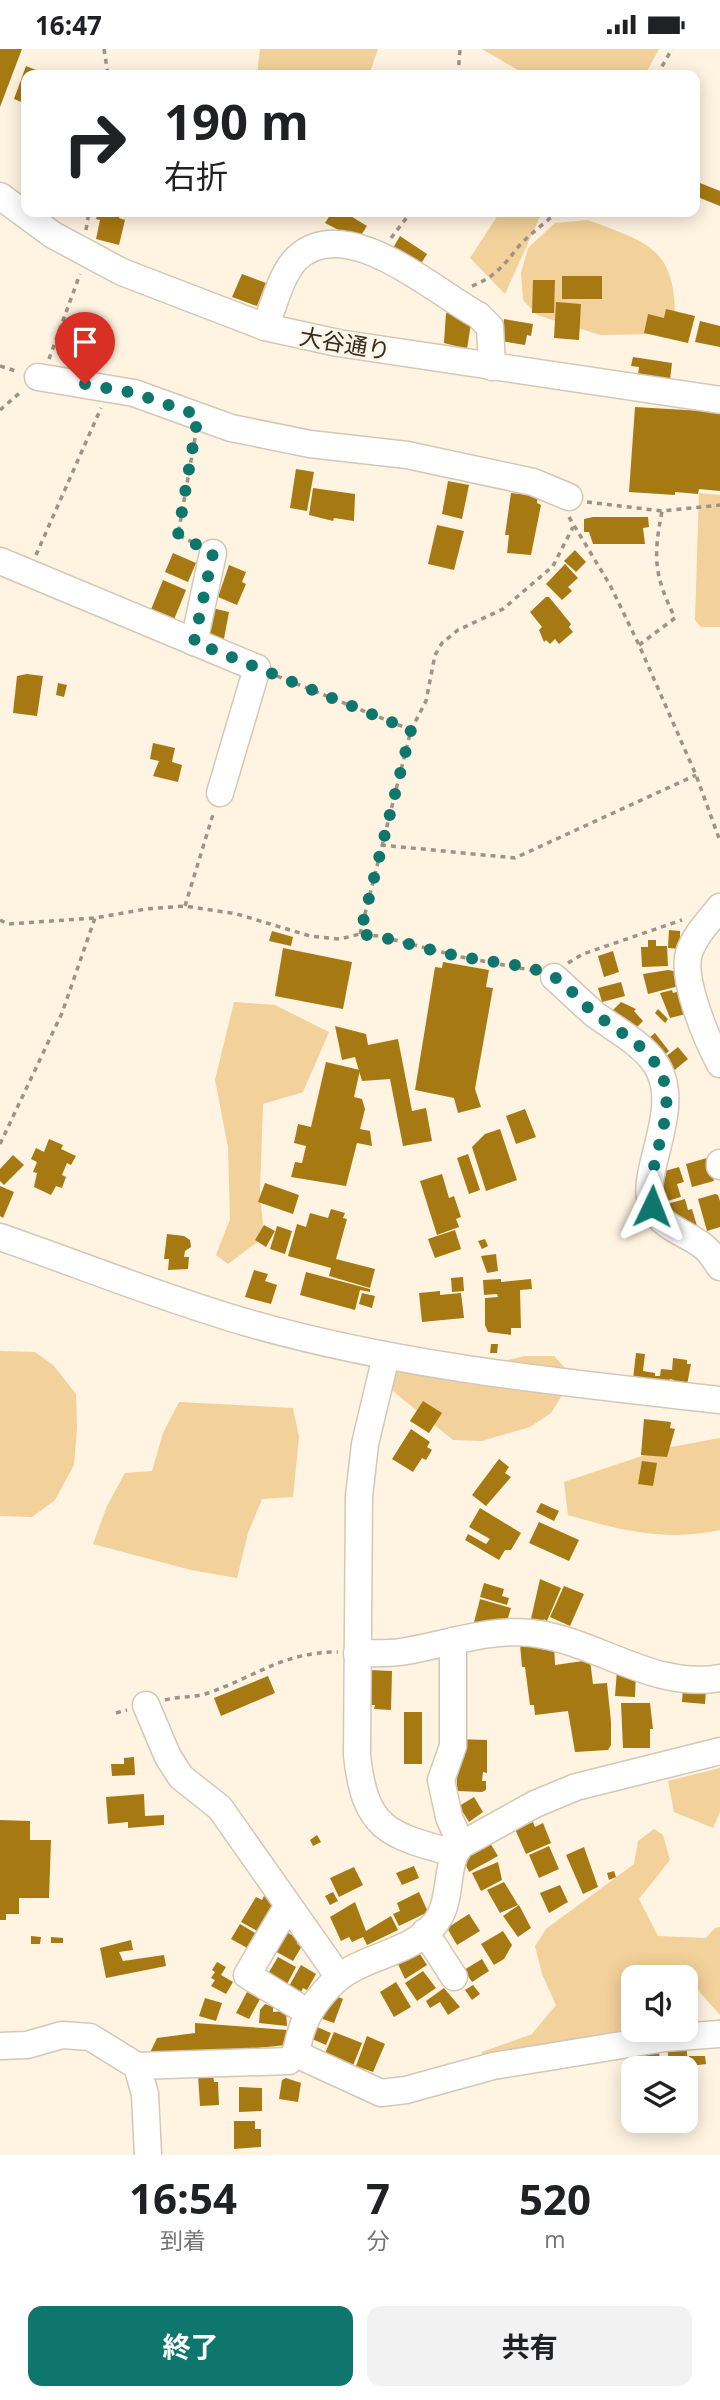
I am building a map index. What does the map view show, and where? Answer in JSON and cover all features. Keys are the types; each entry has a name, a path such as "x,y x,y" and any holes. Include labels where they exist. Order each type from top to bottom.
{"street":[{"name":"大谷通り","path":"0,196 21,211"},
{"name":"大谷通り","path":"29,217 53,235 122,272 265,327 338,343 720,400"},
{"path":"265,327 288,271 296,259 310,249 329,243 347,243 379,254 444,297 478,315 489,327 492,367"},
{"path":"38,377 134,393 231,428 310,444 407,455 533,482 569,497"},
{"path":"194,642 213,553"},
{"path":"0,561 257,668 220,793"},
{"path":"720,907 696,936 688,954 687,969 707,1039 720,1064"},
{"path":"554,977 593,1013 642,1047 656,1065 666,1090 663,1122 649,1190 652,1206 662,1221 705,1247 720,1267"},
{"path":"0,1237 243,1321 386,1356 476,1373 720,1400"},
{"path":"386,1356 365,1444 359,1496 357,1755 361,1789 372,1813 388,1829 406,1840 458,1849 535,1804 576,1787 720,1751"},
{"path":"357,1653 397,1653 496,1633 527,1632 560,1636 626,1664 674,1679 703,1681 720,1678"},
{"path":"0,2046 27,2045 62,2035 90,2037 137,2066 289,2061 296,2054 309,2013 338,1977 425,1932 440,1917 458,1849 441,1780 453,1746 453,1641"},
{"path":"146,1705 169,1758 181,1777 220,1808 338,1977"},
{"path":"287,1907 247,1975 309,2013"},
{"path":"425,1932 454,1977"},
{"path":"296,2054 381,2093 406,2090 493,2066 665,2038 720,2034"},
{"path":"137,2066 145,2094 148,2155"}],"path":[{"path":"104,49 107,70"},
{"path":"458,70 460,49"},
{"path":"660,70 672,49"},
{"path":"379,254 407,217"},
{"path":"444,297 491,279 507,264 520,245 551,217"},
{"path":"0,410 45,370 88,255"},
{"path":"28,573 108,388"},
{"path":"198,415 178,535 213,553"},
{"path":"720,505 662,510 569,497 567,513 610,585 639,645 696,775 720,841"},
{"path":"639,645 675,618 656,571 657,538 662,510"},
{"path":"360,934 411,730 426,701 435,656 442,643 457,630 503,609 553,566 573,527"},
{"path":"257,668 411,730"},
{"path":"381,845 515,858 696,775"},
{"path":"185,907 220,793"},
{"path":"0,920 8,924 95,918 146,909 185,907 237,914 310,936 340,939 360,934 461,957 521,966 554,977 583,954 683,919"},
{"path":"0,1145 62,1013 95,918"},
{"path":"116,1713 206,1694 309,1652 357,1653"}],"shaded area":[{"path":"260,49 378,49 371,70 258,70"},
{"path":"482,49 659,49 648,70 518,70"},
{"path":"497,217 540,217 505,294 470,258"},
{"path":"588,220 643,243 664,263 674,297 675,322 660,334 600,335 537,315 523,300 521,273 528,248 555,223"},
{"path":"699,493 720,495 720,627 701,627 695,620"},
{"path":"234,1002 275,1005 329,1032 303,1092 263,1104 260,1192 264,1237 228,1264 216,1255 230,1219 228,1147 215,1080"},
{"path":"360,1349 460,1380 508,1360 525,1356 554,1356 566,1369 564,1392 551,1413 530,1427 482,1441 453,1440 372,1374"},
{"path":"0,1351 35,1352 53,1365 76,1394 74,1465 55,1500 32,1517 0,1516"},
{"path":"179,1402 293,1408 299,1437 293,1497 262,1499 248,1533 237,1578 191,1570 93,1544 107,1506 125,1473 152,1471 163,1433"},
{"path":"720,1438 720,1530 681,1535 643,1533 568,1515 564,1482 666,1448"},
{"path":"720,1768 720,1812 713,1828 674,1812 668,1781"},
{"path":"654,1829 663,1835 670,1860 639,1899 658,1936 706,1938 715,1928 720,1927 720,2015 698,1990 698,1965 621,1965 621,2034 484,2065 482,2052 532,2034 556,2005 542,1974 535,1946 546,1929 634,1864 638,1841"}],"building":[{"path":"0,49 22,49 0,107"},
{"path":"21,80 21,102 14,99"},
{"path":"700,183 720,191 720,206 700,198"},
{"path":"119,217 125,220 119,245 96,239 100,220 96,219"},
{"path":"329,217 352,217 367,226 358,240 325,223"},
{"path":"400,236 427,254 417,270 390,253"},
{"path":"242,274 266,283 257,306 232,297"},
{"path":"562,276 602,276 602,299 562,299"},
{"path":"533,280 555,280 554,313 532,313"},
{"path":"556,302 581,304 579,340 554,338"},
{"path":"666,309 695,316 688,343 644,333 648,314 664,318"},
{"path":"446,313 472,317 467,349 444,343"},
{"path":"504,319 533,324 531,336 527,335 525,345 501,341"},
{"path":"700,321 720,326 720,347 695,342"},
{"path":"633,357 672,363 670,380 638,375 639,367 631,366"},
{"path":"635,407 720,412 720,491 699,489 698,494 675,492 675,495 629,492"},
{"path":"296,469 314,472 307,511 290,508"},
{"path":"448,481 469,485 462,519 442,514"},
{"path":"313,488 355,494 354,521 334,518 333,521 309,515"},
{"path":"511,493 538,496 537,503 541,505 531,555 507,553 509,535 505,535"},
{"path":"648,517 649,527 643,528 645,544 593,544 589,532 584,532 584,519"},
{"path":"437,525 464,531 454,570 428,564"},
{"path":"575,550 586,562 576,572 564,561"},
{"path":"173,553 196,563 188,582 165,572"},
{"path":"565,564 578,578 568,587 572,591 562,600 546,584"},
{"path":"229,565 246,572 242,582 246,584 237,605 218,597"},
{"path":"163,580 186,590 173,622 150,612"},
{"path":"549,597 571,624 569,627 573,632 559,644 555,639 550,644 546,640 544,642 539,630 542,627 530,612"},
{"path":"208,607 229,612 223,644 210,641 211,634 203,632"},
{"path":"17,676 43,676 37,716 13,713"},
{"path":"58,683 67,685 64,697 56,695"},
{"path":"153,743 175,748 172,762 182,765 178,782 153,776 159,761 150,759"},
{"path":"669,930 680,931 680,949 668,948"},
{"path":"272,931 293,937 291,946 269,941"},
{"path":"648,940 656,940 656,946 667,946 668,966 642,967 641,947 648,947"},
{"path":"283,948 352,962 343,1009 275,996"},
{"path":"613,951 619,972 604,977 598,956"},
{"path":"443,962 489,970 486,987 493,988 475,1089 481,1107 458,1113 454,1098 415,1090 435,967 442,968"},
{"path":"674,971 679,986 648,994 643,974"},
{"path":"621,982 625,996 602,1002 598,988"},
{"path":"672,990 673,993 680,991 686,1014 670,1018 660,993"},
{"path":"621,1002 636,1009 634,1011 643,1021 636,1028 634,1026 630,1030 611,1012"},
{"path":"658,1009 668,1019 665,1023 655,1013"},
{"path":"335,1026 366,1034 368,1045 398,1039 412,1111 426,1108 432,1141 403,1146 390,1079 362,1081 355,1057 342,1060"},
{"path":"655,1033 669,1051 660,1059 645,1041"},
{"path":"678,1047 688,1059 671,1073 660,1061"},
{"path":"326,1062 360,1070 354,1097 362,1099 365,1109 360,1129 370,1131 372,1146 357,1143 346,1186 291,1177 295,1162 302,1163 306,1146 294,1143 298,1124 311,1127"},
{"path":"525,1109 536,1137 516,1144 506,1116"},
{"path":"500,1129 517,1180 486,1191 472,1147 485,1134"},
{"path":"49,1139 63,1145 61,1149 76,1156 71,1165 67,1163 62,1175 66,1177 62,1188 56,1186 51,1195 34,1187 37,1173 33,1172 37,1162 31,1159 36,1148 44,1152"},
{"path":"468,1154 480,1190 469,1194 457,1158"},
{"path":"13,1155 24,1165 4,1185 0,1181 0,1169"},
{"path":"707,1158 714,1181 692,1187 686,1164"},
{"path":"679,1167 684,1182 677,1184 681,1197 657,1204 659,1178 666,1176 665,1171"},
{"path":"442,1174 449,1198 454,1196 461,1217 456,1219 459,1227 437,1235 420,1181"},
{"path":"265,1183 299,1195 293,1214 258,1202"},
{"path":"0,1186 14,1192 3,1218 0,1216"},
{"path":"715,1194 720,1201 720,1227 707,1231 698,1199"},
{"path":"685,1199 688,1210 692,1209 697,1226 687,1229 673,1223 667,1204"},
{"path":"331,1209 345,1213 343,1218 347,1219 336,1259 375,1269 370,1288 329,1276 331,1268 288,1256 297,1224 306,1227 310,1213 328,1218"},
{"path":"264,1225 275,1231 266,1247 255,1240"},
{"path":"277,1226 292,1231 285,1254 270,1249"},
{"path":"455,1230 461,1249 435,1258 428,1239"},
{"path":"167,1234 184,1236 190,1240 191,1247 185,1251 184,1257 189,1257 188,1269 168,1270 169,1259 164,1259"},
{"path":"485,1239 488,1246 482,1249 478,1241"},
{"path":"496,1254 498,1271 487,1273 481,1256"},
{"path":"254,1270 268,1274 265,1281 277,1285 271,1304 245,1297"},
{"path":"306,1272 370,1289 370,1292 360,1290 355,1310 300,1295"},
{"path":"463,1277 464,1291 452,1292 451,1278"},
{"path":"501,1279 501,1282 531,1279 532,1289 520,1290 521,1328 511,1328 511,1335 488,1332 485,1325 485,1298 498,1297 497,1294 484,1295 483,1280"},
{"path":"440,1291 440,1295 461,1293 464,1318 422,1322 419,1293"},
{"path":"362,1293 375,1296 372,1308 359,1304"},
{"path":"491,1344 498,1344 497,1353 490,1353"},
{"path":"636,1353 645,1354 643,1371 655,1373 655,1376 660,1376 661,1369 672,1370 673,1358 687,1360 687,1364 691,1364 687,1385 673,1384 674,1380 670,1379 669,1384 633,1379"},
{"path":"423,1401 442,1413 429,1433 410,1421"},
{"path":"644,1419 671,1422 670,1428 675,1429 667,1457 641,1455"},
{"path":"411,1429 430,1442 427,1447 432,1450 426,1460 422,1458 413,1472 392,1459"},
{"path":"499,1459 509,1467 505,1473 511,1477 486,1506 472,1495"},
{"path":"642,1461 657,1463 653,1486 638,1484"},
{"path":"541,1503 559,1511 554,1521 536,1512"},
{"path":"480,1508 521,1533 511,1550 505,1550 499,1560 465,1540 468,1534 486,1544 490,1539 469,1527"},
{"path":"539,1522 579,1540 569,1561 529,1543"},
{"path":"540,1579 561,1588 547,1621 544,1619 542,1624 531,1619"},
{"path":"484,1583 504,1589 502,1596 509,1598 507,1605 480,1597"},
{"path":"564,1586 584,1594 570,1626 550,1617"},
{"path":"480,1599 511,1608 507,1621 498,1619 494,1624 485,1621 483,1627 472,1630"},
{"path":"554,1641 555,1665 590,1660 593,1684 607,1683 611,1722 611,1745 608,1750 575,1752 568,1711 535,1715 534,1705 530,1705 520,1644"},
{"path":"370,1670 392,1671 391,1710 374,1709 375,1705 367,1705"},
{"path":"617,1670 636,1671 635,1697 615,1696"},
{"path":"268,1676 275,1693 221,1716 214,1698"},
{"path":"683,1688 706,1690 705,1704 682,1702"},
{"path":"621,1703 650,1703 653,1729 650,1729 650,1748 623,1748"},
{"path":"404,1712 422,1712 422,1764 404,1764"},
{"path":"456,1739 487,1740 487,1773 483,1772 482,1781 486,1781 486,1790 457,1791"},
{"path":"134,1757 135,1775 112,1776 111,1764 124,1764 124,1758"},
{"path":"144,1794 145,1816 164,1815 164,1825 128,1828 128,1822 108,1824 106,1797"},
{"path":"474,1797 483,1812 469,1822 459,1806"},
{"path":"0,1820 30,1821 30,1840 51,1840 49,1898 19,1898 19,1914 6,1914 6,1920 0,1920"},
{"path":"533,1822 535,1827 543,1823 551,1843 526,1854 515,1829"},
{"path":"317,1835 321,1842 313,1846 310,1840"},
{"path":"487,1838 498,1856 469,1872 464,1861 470,1858 467,1851"},
{"path":"549,1846 559,1869 539,1878 529,1855"},
{"path":"584,1847 598,1887 583,1894 566,1855"},
{"path":"498,1862 502,1880 481,1891 472,1873"},
{"path":"414,1866 419,1878 402,1885 396,1873"},
{"path":"354,1867 363,1885 339,1897 330,1878"},
{"path":"614,1871 616,1877 609,1880 607,1873"},
{"path":"504,1882 518,1905 500,1913 487,1890"},
{"path":"560,1885 568,1902 549,1913 540,1893"},
{"path":"333,1892 338,1901 330,1905 325,1896"},
{"path":"419,1892 428,1912 399,1926 393,1914 400,1911 397,1903"},
{"path":"264,1896 274,1903 259,1932 241,1922 256,1897 262,1900"},
{"path":"355,1902 366,1931 391,1916 398,1930 367,1945 363,1937 352,1942 349,1937 341,1941 330,1917"},
{"path":"519,1905 531,1928 518,1937 503,1916"},
{"path":"469,1914 480,1931 457,1945 447,1928"},
{"path":"240,1924 257,1934 249,1949 231,1939"},
{"path":"284,1931 300,1939 297,1944 302,1946 293,1961 273,1950"},
{"path":"503,1931 512,1945 504,1959 494,1965 481,1944"},
{"path":"31,1936 41,1937 40,1944 31,1944"},
{"path":"51,1937 63,1938 63,1943 51,1943"},
{"path":"131,1940 133,1950 119,1952 123,1961 164,1955 166,1966 106,1978 100,1948"},
{"path":"416,1948 427,1965 405,1979 396,1960"},
{"path":"278,1957 296,1967 285,1988 266,1977"},
{"path":"482,1959 489,1971 472,1982 464,1970"},
{"path":"217,1962 226,1967 221,1975 233,1982 226,1994 211,1986 215,1980 211,1978 215,1972 212,1970"},
{"path":"301,1965 316,1974 307,1990 303,1988 300,1994 288,1988"},
{"path":"423,1971 436,1988 417,2001 405,1983"},
{"path":"396,1982 411,2007 394,2017 380,1992"},
{"path":"473,1985 480,1994 472,2000 465,1990"},
{"path":"444,1988 460,2007 448,2015 440,2002 430,2008 426,2001"},
{"path":"247,1992 260,1999 249,2019 236,2013"},
{"path":"329,1993 343,1999 334,2023 320,2018"},
{"path":"205,1998 222,2003 216,2021 199,2016"},
{"path":"265,2004 273,2007 273,2012 286,2011 287,2026 259,2023 260,2010"},
{"path":"195,2023 288,2030 287,2045 147,2059 157,2038 195,2033"},
{"path":"317,2027 331,2033 326,2045 312,2039"},
{"path":"334,2032 362,2043 352,2068 324,2056"},
{"path":"367,2036 385,2044 373,2072 356,2066"},
{"path":"667,2042 686,2042 687,2056 668,2056"},
{"path":"648,2046 649,2054 659,2053 660,2056 628,2056"},
{"path":"698,2056 705,2056 706,2064 698,2065"},
{"path":"198,2075 213,2075 214,2082 218,2082 219,2105 200,2106"},
{"path":"286,2078 301,2083 298,2102 279,2099 282,2080"},
{"path":"239,2087 262,2088 262,2111 239,2112"},
{"path":"234,2121 255,2121 255,2129 261,2129 261,2147 234,2149"}],"route":[{"path":"85,384 134,393 198,415 178,535 213,553 194,642 411,730 360,934 379,936 461,957 521,966 554,977 593,1013 642,1047 656,1065 666,1090 663,1122 649,1190 652,1206"}]}
